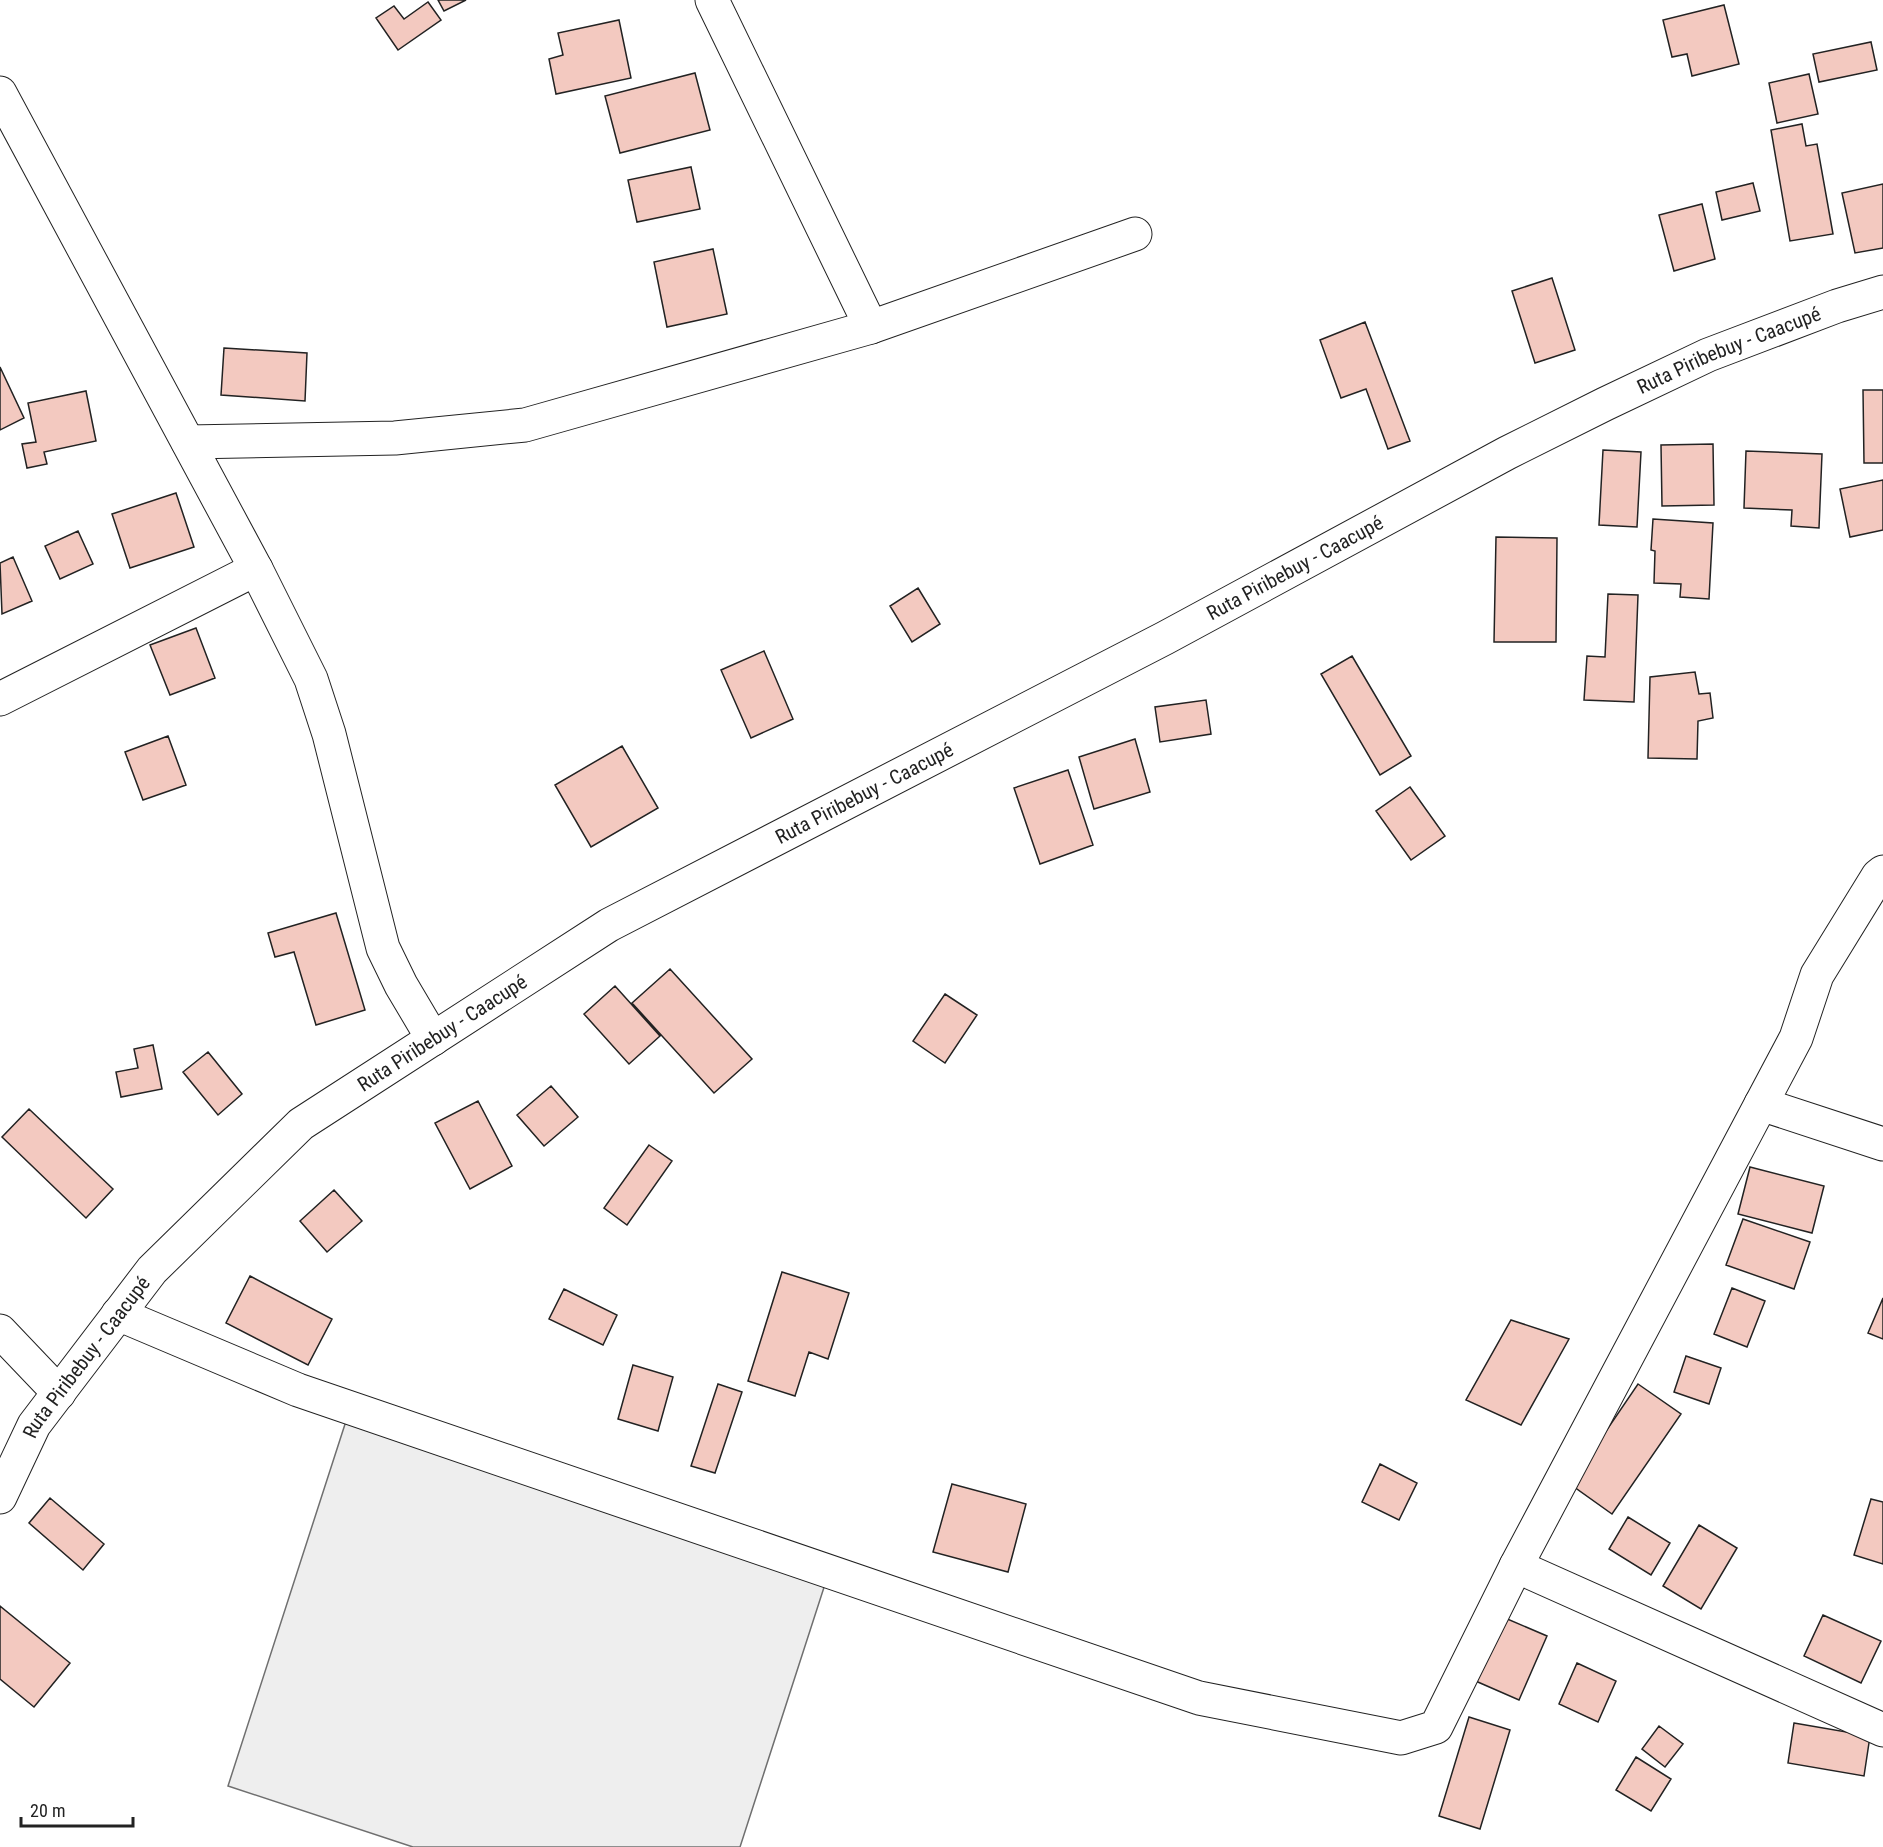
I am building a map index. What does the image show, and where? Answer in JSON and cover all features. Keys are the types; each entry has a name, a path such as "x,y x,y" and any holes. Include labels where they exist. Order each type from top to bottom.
{"street":[{"path":"712,0 871,327"},
{"path":"0,93 256,569 311,679 329,734 383,948 401,985 433,1039"},
{"path":"188,442 395,438 525,425 871,327 1135,234"},
{"name":"Ruta Piribebuy - Caacupé","path":"0,1497 34,1425 152,1270 301,1124 609,925 1166,638 1507,453 1708,355 1837,306 1883,292"},
{"path":"0,699 256,569"},
{"path":"118,1314 298,1390 1199,1698 1401,1738 1436,1727 1516,1566 1796,1038 1817,975 1878,876 1883,872"},
{"path":"1761,1104 1883,1144"},
{"path":"0,1331 59,1393"},
{"path":"1516,1566 1883,1731"}],"shaded area":[{"path":"347,1418 828,1575 740,1847 413,1847 228,1786"}],"building":[{"path":"438,0 466,0 444,11"},
{"path":"428,2 441,20 398,50 376,18 394,6 404,19"},
{"path":"1724,5 1739,64 1692,76 1687,54 1672,57 1663,20"},
{"path":"619,20 631,78 556,94 549,59 563,55 558,33"},
{"path":"1871,42 1877,70 1819,82 1813,54"},
{"path":"695,73 710,130 620,153 605,96"},
{"path":"1809,74 1818,114 1777,123 1769,83"},
{"path":"1802,124 1806,146 1817,144 1833,234 1790,241 1771,130"},
{"path":"691,167 700,209 637,222 628,180"},
{"path":"1753,183 1760,211 1722,220 1716,192"},
{"path":"1883,184 1883,248 1855,253 1842,193"},
{"path":"1702,204 1715,259 1674,271 1659,215"},
{"path":"713,249 727,314 667,327 654,262"},
{"path":"1552,278 1575,350 1535,363 1512,291"},
{"path":"1365,322 1410,441 1388,449 1366,389 1341,398 1320,340"},
{"path":"224,348 307,353 305,401 221,395"},
{"path":"0,367 24,418 0,430"},
{"path":"1863,390 1883,390 1883,463 1864,463"},
{"path":"86,391 96,441 44,452 47,464 27,468 22,444 36,442 28,403"},
{"path":"1713,444 1714,505 1662,506 1661,445"},
{"path":"1603,450 1641,452 1637,527 1599,525"},
{"path":"1746,451 1822,454 1819,528 1791,526 1792,510 1744,508"},
{"path":"1883,480 1883,530 1850,537 1840,489"},
{"path":"176,493 194,547 130,568 112,514"},
{"path":"1653,519 1713,523 1709,599 1680,597 1681,584 1654,583 1655,551 1651,550"},
{"path":"78,531 93,564 60,579 45,546"},
{"path":"1496,537 1557,538 1556,642 1494,642"},
{"path":"13,557 32,601 2,614 0,563"},
{"path":"918,588 940,624 912,642 890,606"},
{"path":"1608,594 1638,595 1634,702 1584,700 1587,656 1605,657"},
{"path":"196,628 215,678 170,695 150,645"},
{"path":"764,651 793,719 751,738 721,670"},
{"path":"1352,656 1411,756 1380,775 1321,674"},
{"path":"1695,672 1699,694 1710,693 1713,718 1698,721 1697,759 1648,758 1650,677"},
{"path":"1206,700 1211,734 1160,742 1155,707"},
{"path":"168,736 186,785 143,800 125,752"},
{"path":"1135,739 1150,792 1094,809 1079,757"},
{"path":"622,746 658,808 591,847 555,785"},
{"path":"1068,770 1093,845 1040,864 1014,788"},
{"path":"1410,787 1445,836 1411,860 1376,811"},
{"path":"336,913 365,1010 316,1025 294,952 275,957 268,933"},
{"path":"670,969 752,1059 714,1093 632,1003"},
{"path":"615,986 660,1036 629,1064 584,1014"},
{"path":"945,994 977,1015 945,1063 913,1041"},
{"path":"153,1045 162,1089 121,1097 116,1072 138,1068 134,1049"},
{"path":"208,1052 242,1094 218,1115 183,1072"},
{"path":"551,1086 578,1117 544,1146 517,1115"},
{"path":"478,1101 512,1166 470,1189 435,1123"},
{"path":"29,1109 113,1189 86,1218 2,1137"},
{"path":"649,1145 672,1161 627,1225 604,1208"},
{"path":"1750,1167 1824,1186 1812,1233 1738,1214"},
{"path":"334,1190 362,1221 327,1252 300,1221"},
{"path":"1743,1219 1810,1242 1794,1289 1726,1265"},
{"path":"782,1272 849,1293 828,1359 809,1352 795,1396 748,1381"},
{"path":"250,1276 332,1319 308,1365 226,1323"},
{"path":"1732,1288 1765,1301 1747,1347 1714,1334"},
{"path":"564,1289 617,1315 603,1345 549,1319"},
{"path":"1883,1298 1883,1339 1868,1333"},
{"path":"1511,1320 1569,1339 1521,1425 1466,1400"},
{"path":"1686,1356 1721,1368 1709,1404 1674,1392"},
{"path":"633,1365 673,1377 658,1431 618,1419"},
{"path":"718,1384 742,1392 715,1473 691,1466"},
{"path":"1638,1384 1681,1414 1612,1514 1570,1484"},
{"path":"1380,1464 1417,1483 1399,1520 1362,1502"},
{"path":"952,1484 1026,1504 1008,1572 933,1552"},
{"path":"50,1498 104,1544 83,1570 29,1523"},
{"path":"1871,1499 1883,1502 1883,1564 1854,1555"},
{"path":"1628,1517 1670,1543 1651,1575 1609,1549"},
{"path":"1699,1525 1737,1548 1701,1609 1663,1586"},
{"path":"0,1606 70,1663 34,1707 0,1679"},
{"path":"1498,1615 1547,1636 1519,1700 1471,1679"},
{"path":"1823,1615 1881,1641 1861,1683 1804,1656"},
{"path":"1577,1663 1616,1681 1598,1722 1559,1704"},
{"path":"1469,1717 1510,1730 1480,1829 1439,1816"},
{"path":"1794,1723 1870,1736 1864,1776 1788,1763"},
{"path":"1659,1726 1683,1744 1665,1767 1642,1749"},
{"path":"1636,1757 1671,1779 1651,1811 1616,1790"}]}
